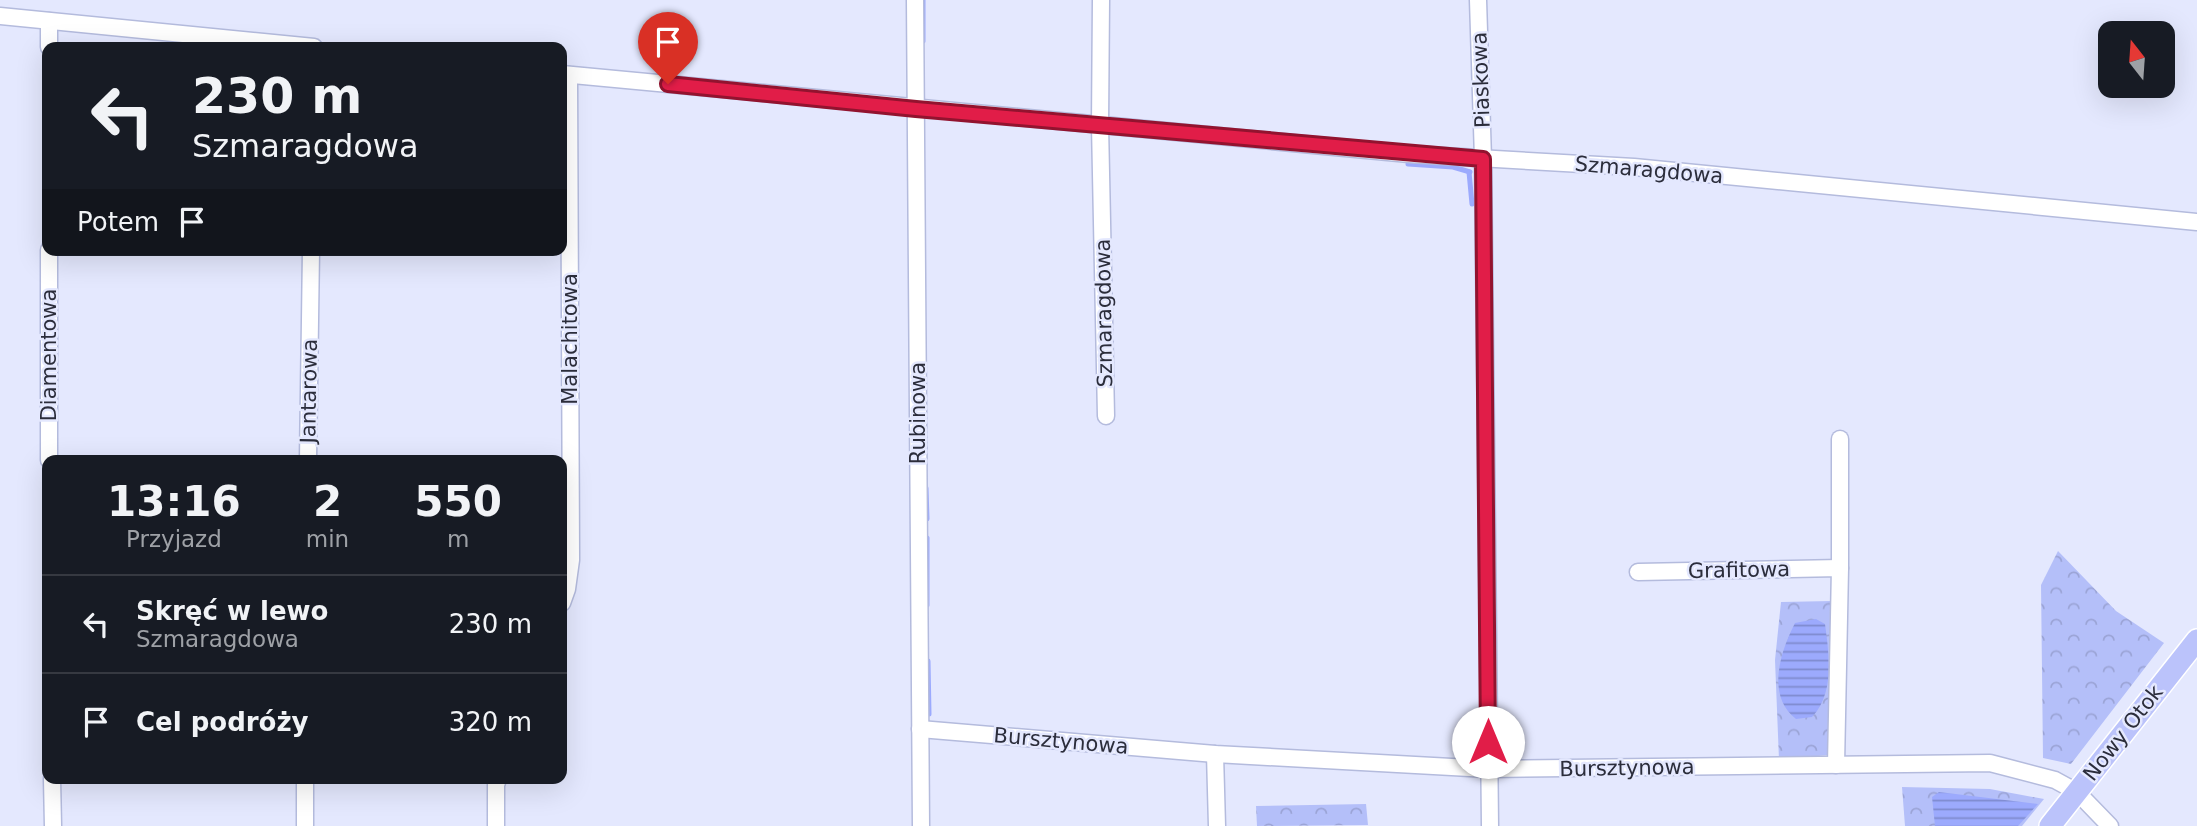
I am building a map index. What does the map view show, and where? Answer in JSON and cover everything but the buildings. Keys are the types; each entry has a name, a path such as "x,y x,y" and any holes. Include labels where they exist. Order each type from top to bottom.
{"main road":[{"name":"Nowy Otok","path":"2050,826 2197,640"}],"street":[{"name":"Rubinowa","path":"915,0 921,826"},
{"path":"1100,125 1101,0"},
{"name":"Piaskowa","path":"1478,0 1483,159 1490,826"},
{"path":"0,16 268,42"},
{"path":"48,22 48,42"},
{"name":"Szmaragdowa","path":"567,75 1483,159 1634,167 2197,222"},
{"name":"Szmaragdowa","path":"1100,125 1106,416"},
{"name":"Diamentowa","path":"49,256 49,455"},
{"name":"Jantarowa","path":"308,455 311,256"},
{"name":"Malachitowa","path":"567,256 570,560 567,589"},
{"path":"1836,765 1840,439"},
{"name":"Grafitowa","path":"1637,572 1840,568"},
{"name":"Bursztynowa","path":"920,729 1214,754 1489,769 1990,763 2055,780 2077,792"},
{"path":"1214,754 1217,826"},
{"path":"52,784 53,826"},
{"path":"305,784 305,826"},
{"path":"496,784 496,826"},
{"path":"2077,792 2110,826"}],"green space":[{"path":"2058,551 2116,611 2164,643 2071,764 2043,758 2041,585"},
{"path":"1832,601 1828,755 1779,760 1775,660 1781,602"},
{"path":"1902,787 1990,789 2044,799 2022,826 1905,826"},
{"path":"1366,804 1368,825 1257,826 1256,806"}],"shaded area":[{"path":"1816,619 1825,624 1829,660 1827,685 1824,697 1812,717 1796,719 1781,698 1781,660 1795,623"},
{"path":"1939,792 2038,804 2018,826 1935,826 1932,797"}],"waterway":[{"path":"923,0 923,41"},
{"path":"1408,164 1453,167 1470,172"},
{"path":"1469,172 1472,204"},
{"path":"926,488 927,519"},
{"path":"927,538 927,605"},
{"path":"928,661 929,714"}],"route":[{"path":"668,84 916,109 1483,159 1488,742"}]}
